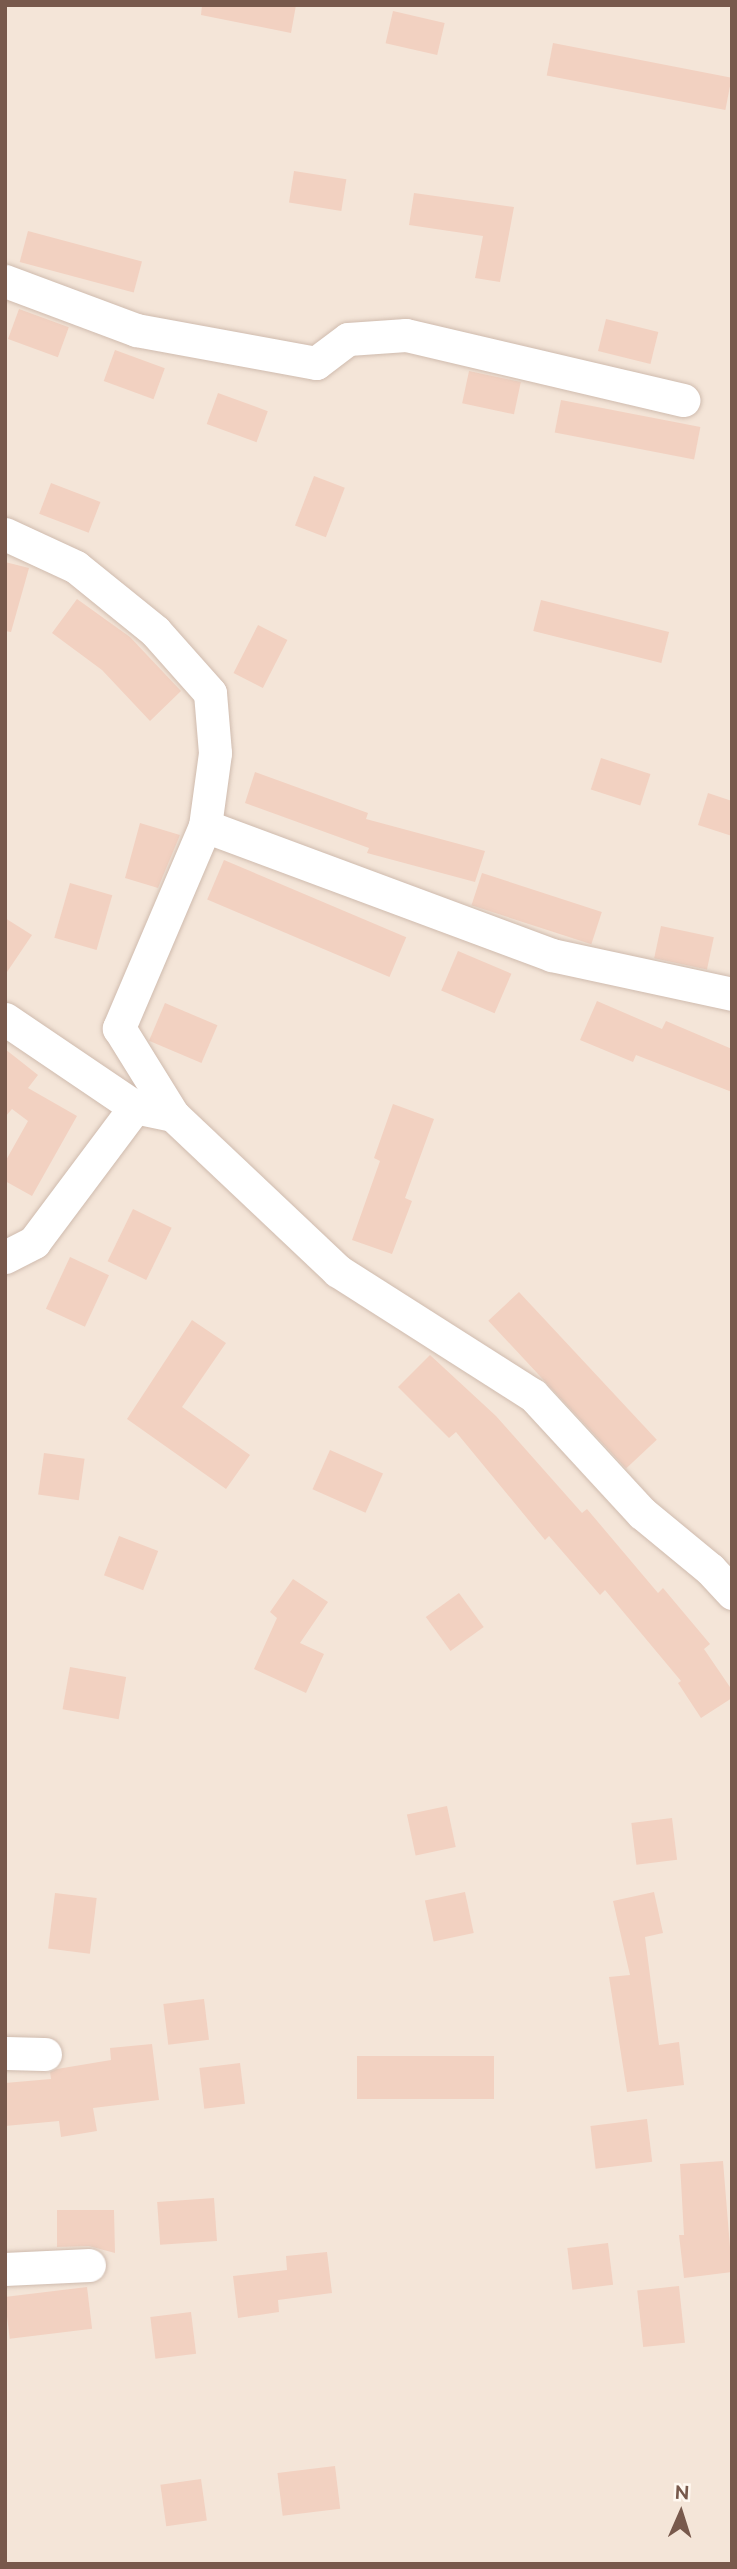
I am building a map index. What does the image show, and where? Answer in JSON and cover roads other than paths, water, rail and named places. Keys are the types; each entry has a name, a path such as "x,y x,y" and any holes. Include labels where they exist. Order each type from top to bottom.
{"street":[{"path":"5,281 136,330 316,363 348,339 406,335 683,400"},
{"path":"5,534 76,567 155,631 210,693 215,753 205,826 119,1028 173,1115 338,1271 533,1395 642,1513 710,1569 732,1593"},
{"path":"205,826 552,955 732,994"},
{"path":"5,1018 135,1107 173,1115"},
{"path":"5,1257 34,1242 135,1107"},
{"path":"5,2053 45,2054"},
{"path":"5,2269 89,2265"}]}
